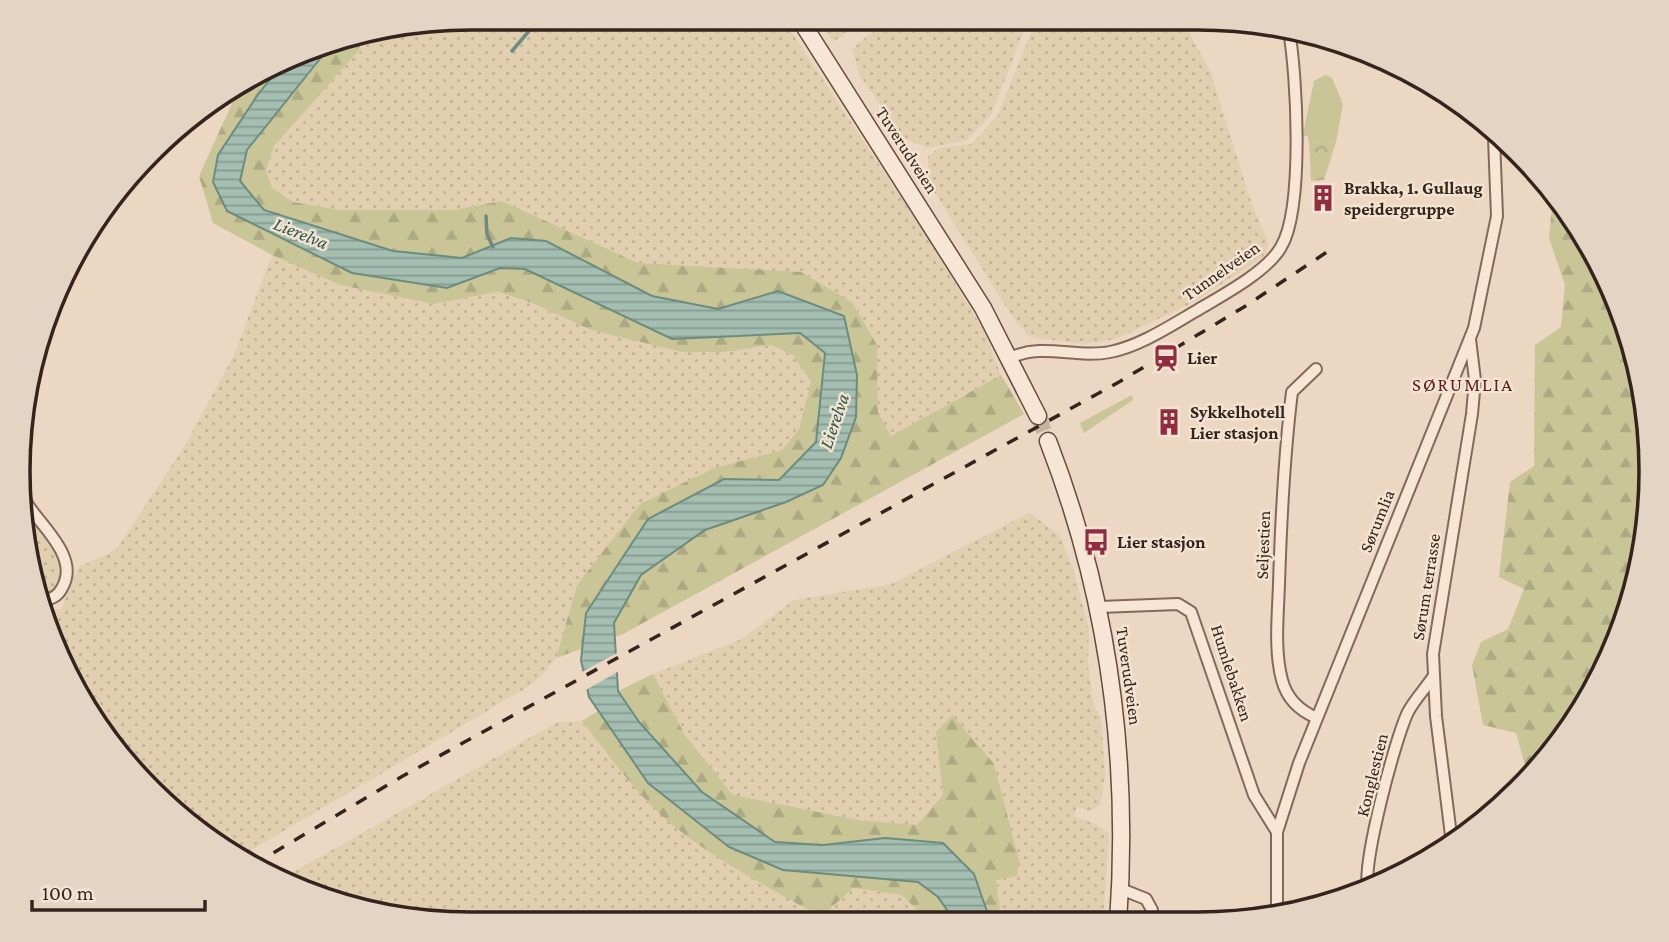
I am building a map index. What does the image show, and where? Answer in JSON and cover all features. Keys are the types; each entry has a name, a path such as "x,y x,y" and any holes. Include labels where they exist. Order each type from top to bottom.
{"main road":[{"name":"Tuverudveien","path":"807,30 951,254 1010,358 1038,416"},
{"name":"Tuverudveien","path":"1048,441 1072,504 1100,607 1119,763 1119,912"}],"street":[{"name":"Tunnelveien","path":"1010,358 1041,349 1095,353 1122,348 1199,309 1273,258 1287,235 1293,192 1296,113 1290,39"},
{"name":"Sørumlia","path":"1276,905 1277,832 1317,718 1470,338 1491,257 1497,215 1494,144"},
{"name":"Sørum terrasse","path":"1451,832 1433,677 1435,635 1472,414 1475,380 1470,338"},
{"name":"Seljestien","path":"1316,369 1292,392 1282,491 1278,648 1281,676 1288,696 1300,709 1317,718"},
{"path":"32,514 57,543 66,568 64,584 59,593 49,598"},
{"name":"Humlebakken","path":"1100,607 1178,604 1188,608 1197,622 1256,801 1277,832"},
{"name":"Konglestien","path":"1368,879 1367,866 1400,736 1414,702 1433,677"},
{"path":"1121,889 1146,899 1152,912"}],"shaded area":[{"path":"790,30 925,234 984,331 1001,375 891,436 878,412 877,345 852,302 801,273 638,263 502,201 453,210 340,210 293,202 272,188 266,170 274,146 358,50 360,44 385,38 442,31"},
{"path":"826,30 850,30 833,42"},
{"path":"875,30 1024,30 991,115 967,140 928,148 905,139 860,76 852,49"},
{"path":"1032,30 1188,30 1211,73 1249,196 1269,245 1263,257 1194,302 1116,339 1085,344 1029,337 1012,316 928,182 928,156 939,148 971,144 997,117"},
{"path":"272,255 340,285 433,304 498,292 561,315 725,352 771,345 793,355 811,382 799,429 782,450 714,468 577,585 556,658 544,674 528,687 248,852 180,803 121,740 75,666 52,610 61,609 79,567 116,550 184,447 234,355"},
{"path":"33,497 71,575 64,595 51,605 38,557 31,498"},
{"path":"1029,513 1059,534 1073,568 1089,630 1088,665 1094,706 1101,717 1105,775 1100,805 1090,811 1077,807 1074,816 1098,825 1109,833 1104,912 1000,912 996,880 952,716 936,732 943,795 917,825 858,820 733,795 685,735 653,674 742,639 794,600 891,584"},
{"path":"582,721 607,755 814,912 442,911 385,904 329,889 290,874 558,722"},
{"path":"852,888 902,895 919,912 826,912"}],"green space":[{"path":"361,44 359,50 274,146 266,170 272,188 293,202 340,210 453,210 502,201 638,263 801,272 852,302 877,345 878,412 891,436 1001,375 1024,414 623,634 556,658 577,585 640,504 714,468 782,450 799,429 811,382 793,355 771,345 725,352 682,352 591,330 534,304 498,292 433,304 340,285 272,255 213,223 199,176 234,99 302,63"},
{"path":"1325,75 1332,78 1343,104 1336,142 1309,144 1308,136 1300,135 1299,129 1304,129 1314,81"},
{"path":"1336,142 1324,180 1311,181 1309,144"},
{"path":"1552,208 1594,276 1616,329 1631,385 1635,413 1638,500 1631,557 1606,640 1565,716 1526,767 1516,733 1483,725 1472,665 1481,642 1508,629 1524,589 1499,577 1510,482 1534,466 1535,345 1561,327 1565,285 1549,238"},
{"path":"1132,395 1133,400 1084,433 1080,423"},
{"path":"653,674 685,735 733,795 858,820 917,825 943,795 936,732 952,715 994,764 1019,861 1017,876 996,880 1000,912 987,912 974,874 885,838 823,845 775,842 702,792 639,722 618,691"},
{"path":"598,711 648,783 729,847 918,882 938,897 948,912 919,912 902,895 853,888 827,912 812,912 709,851 674,826 637,790 582,721"}],"water":[{"name":"Lierelva","path":"323,55 247,150 240,181 264,210 393,251 462,258 511,238 546,241 652,296 718,309 778,291 844,316 857,375 856,417 841,458 823,485 786,502 705,530 641,575 614,623 618,691 639,722 702,792 775,842 823,845 885,838 943,843 974,874 987,912 948,912 938,897 918,882 783,870 729,847 648,783 589,697 581,660 586,613 648,519 724,479 779,480 816,442 825,353 800,333 672,339 525,269 500,268 447,288 352,273 227,211 213,182 218,155 271,78"}],"pier":[{"path":"619,652 621,670 584,691 580,673"}],"waterway":[{"path":"512,51 530,30"},
{"path":"486,216 487,234 493,247"}],"tunnel":[{"path":"1038,416 1048,441"}],"railway":[{"path":"262,860 401,777 1119,382 1244,307 1336,246"}],"place":[{"name":"Brakka, 1. Gullaug speidergruppe","path":"1323,198"},
{"name":"Lier","path":"1166,358"},
{"name":"Sykkelhotell Lier stasjon","path":"1169,422"},
{"name":"Lier stasjon","path":"1096,542"}],"district":[{"name":"SØRUMLIA","path":"1463,384"}]}
